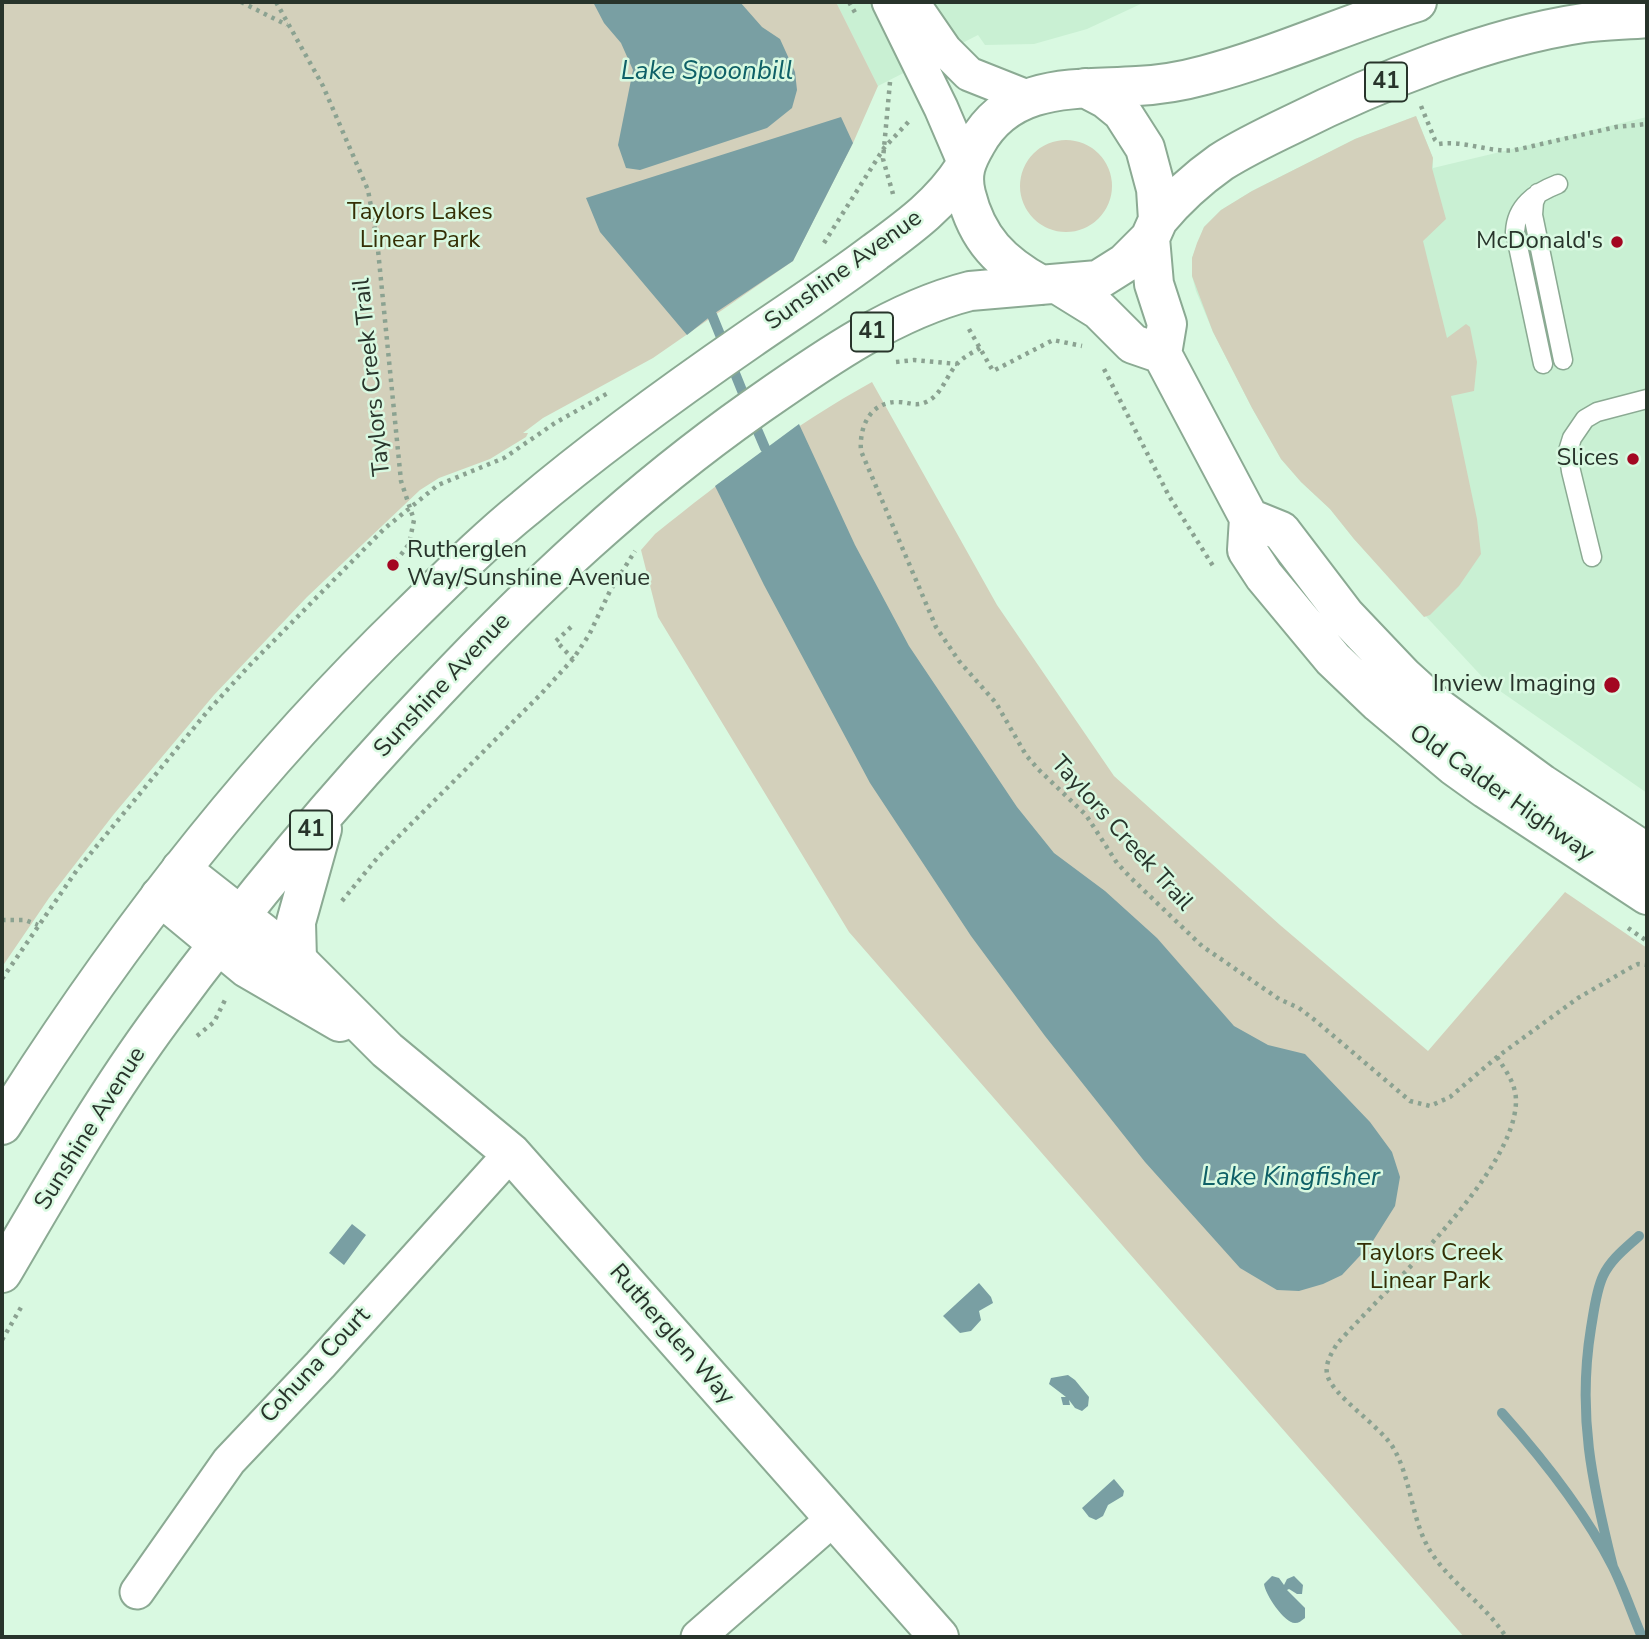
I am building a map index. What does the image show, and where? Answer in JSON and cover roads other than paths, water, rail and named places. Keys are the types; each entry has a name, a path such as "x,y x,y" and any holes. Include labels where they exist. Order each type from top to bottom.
{"main road":[{"name":"41","path":"964,166 984,129 1010,106 1027,97 1085,88 1159,84 1204,76 1417,2"},
{"name":"41","path":"1049,284 1098,280 1125,263 1186,190 1221,162 1293,123 1370,89 1516,38 1583,23 1647,18"},
{"path":"964,166 964,186 969,208 978,229 1002,260 1099,310 1133,344 1162,354 1167,324 1154,284 1152,168 1137,132 1122,112 1085,88"},
{"name":"Sunshine Avenue","path":"2,1125 62,1031 170,883 269,763 328,697 423,602 522,510 633,421 908,228 942,199 964,166"},
{"name":"Sunshine Avenue","path":"2,1273 61,1172 116,1086 162,1018 230,931 329,807 459,666 549,576 695,450 799,377 885,325 950,296 988,288 1049,284"},
{"name":"Old Calder Highway","path":"1162,354 1249,518 1247,550 1264,576 1334,659 1471,734 1647,853"},
{"name":"Old Calder Highway","path":"1397,695 1486,789 1647,895"},
{"path":"297,960 296,922 300,902 329,807"},
{"name":"Rutherglen Way","path":"170,883 230,931 297,960 387,1049 511,1153 939,1637"},
{"name":"Rutherglen Way","path":"230,931 247,968 387,1049"}],"street":[{"path":"889,2 941,108 964,166"},
{"path":"912,2 945,50 969,74 1027,97"},
{"name":"Cohuna Court","path":"137,1592 229,1461 320,1365 511,1153"},
{"path":"698,1637 833,1519"}],"lane":[{"path":"1543,364 1516,232 1518,214 1538,193 1558,184"},
{"path":"1538,193 1533,215 1563,359"},
{"path":"1592,556 1571,471 1568,451 1572,438 1585,419 1597,412 1647,399"}],"water":[{"name":"Lake Spoonbill","path":"593,2 740,2 762,27 780,39 795,72 797,90 792,108 767,128 640,170 626,168 618,145 633,70 621,43 604,23"},
{"path":"841,117 853,143 793,261 687,335 600,232 586,198"},
{"name":"Lake Kingfisher","path":"799,424 855,545 909,646 1017,807 1054,853 1105,891 1157,938 1234,1026 1268,1045 1305,1054 1370,1122 1392,1152 1400,1177 1395,1206 1371,1244 1342,1275 1299,1291 1277,1290 1240,1268 1145,1162 1045,1036 971,936 870,783 764,585 715,486"},
{"path":"352,1224 366,1235 344,1265 329,1253"},
{"path":"979,1283 993,1303 979,1311 981,1320 971,1331 960,1333 943,1316"},
{"path":"1068,1375 1089,1397 1088,1406 1082,1411 1075,1408 1069,1400 1070,1405 1063,1405 1061,1397 1066,1397 1049,1384 1051,1378"},
{"path":"1114,1479 1124,1491 1123,1496 1108,1505 1103,1516 1096,1520 1089,1517 1082,1508"},
{"path":"1272,1576 1279,1578 1284,1585 1287,1579 1294,1576 1303,1585 1302,1594 1287,1590 1305,1608 1305,1618 1300,1622 1291,1622 1271,1601 1264,1584"}],"waterway":[{"path":"712,315 725,347"},
{"path":"730,361 747,403"},
{"path":"753,420 765,448"},
{"path":"1613,1567 1589,1448 1586,1419 1587,1360 1596,1301 1603,1276 1614,1259 1639,1236"},
{"path":"1502,1413 1548,1467 1590,1526 1617,1575 1642,1637"}],"place":[{"name":"McDonald's","path":"1617,242"},
{"name":"Slices","path":"1633,459"},
{"name":"Rutherglen Way/Sunshine Avenue","path":"393,565"},
{"name":"Inview Imaging","path":"1612,685"}],"park label":[{"name":"Taylors Lakes Linear Park","path":"420,227"},
{"name":"Taylors Creek Linear Park","path":"1430,1268"}]}
